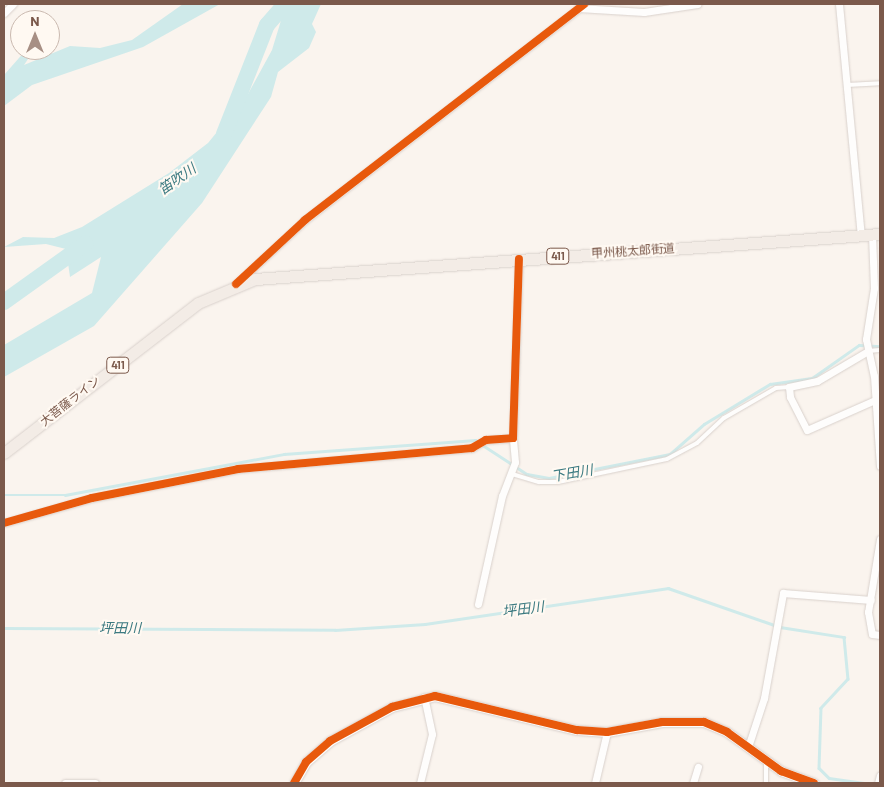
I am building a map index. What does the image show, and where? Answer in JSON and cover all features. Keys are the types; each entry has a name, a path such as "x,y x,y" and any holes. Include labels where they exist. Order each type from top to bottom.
{"highway":[{"name":"甲州桃太郎街道","path":"236,284 299,272 519,259 871,234"},
{"name":"大菩薩ライン","path":"4,453 198,303 236,284"}],"street":[{"path":"4,13 13,4"},
{"path":"236,284 305,220 581,6 644,12 697,4"},
{"path":"839,4 847,85 871,234 874,288 866,339 878,415 880,466"},
{"path":"478,604 502,496 513,473 515,462 513,438 519,259"},
{"path":"868,351 816,381 789,387 807,430 875,400"},
{"path":"4,523 92,498 238,469 472,448 486,440 513,438"},
{"path":"880,539 872,600 868,612 872,634 880,635"},
{"path":"748,748 764,698 780,622 783,593 872,600"},
{"path":"420,783 432,734 424,697"},
{"path":"294,783 306,762 330,741 392,707 424,697 472,703 577,730 607,732 682,721 704,722 748,748 766,762 814,783"},
{"path":"595,783 607,732"},
{"path":"693,783 698,767"},
{"path":"878,783 880,775"},
{"path":"65,783 95,783"}],"lane":[{"path":"847,85 880,83"},
{"path":"868,351 880,350"},
{"path":"513,473 539,482 558,482 667,459 697,443 724,418 776,388 789,387"},
{"path":"766,762 766,783"}],"water":[{"path":"183,4 220,4 143,47 32,85 4,106 4,75 17,60 27,60 24,65 36,60 60,60 60,50 70,46 100,48 132,40"},
{"path":"286,4 321,4 312,24 316,32 309,48 278,72 271,97 202,203 94,326 4,377 4,345 92,293 101,257 70,277 66,249 46,244 4,247 23,237 54,238 82,227 169,173 208,143 248,94 272,50"}],"waterway":[{"name":"笛吹川","path":"224,134 267,25 285,4"},
{"name":"笛吹川","path":"4,302 85,244"},
{"name":"下田川","path":"4,495 65,495 284,454 475,440 527,474 549,478 670,454 704,424 770,384 812,378 859,345 880,346"},
{"name":"坪田川","path":"4,628 335,630 425,624 668,588 780,627 844,637 848,679 821,708 819,768 829,778 864,783"}],"cycle path":[{"path":"236,284 305,220 584,4"},
{"path":"4,523 92,498 238,469 472,448 486,440 513,438 519,259"},
{"path":"294,783 306,762 330,741 392,707 435,696 577,730 607,732 662,722 704,722 727,732 781,771 814,783"}]}
